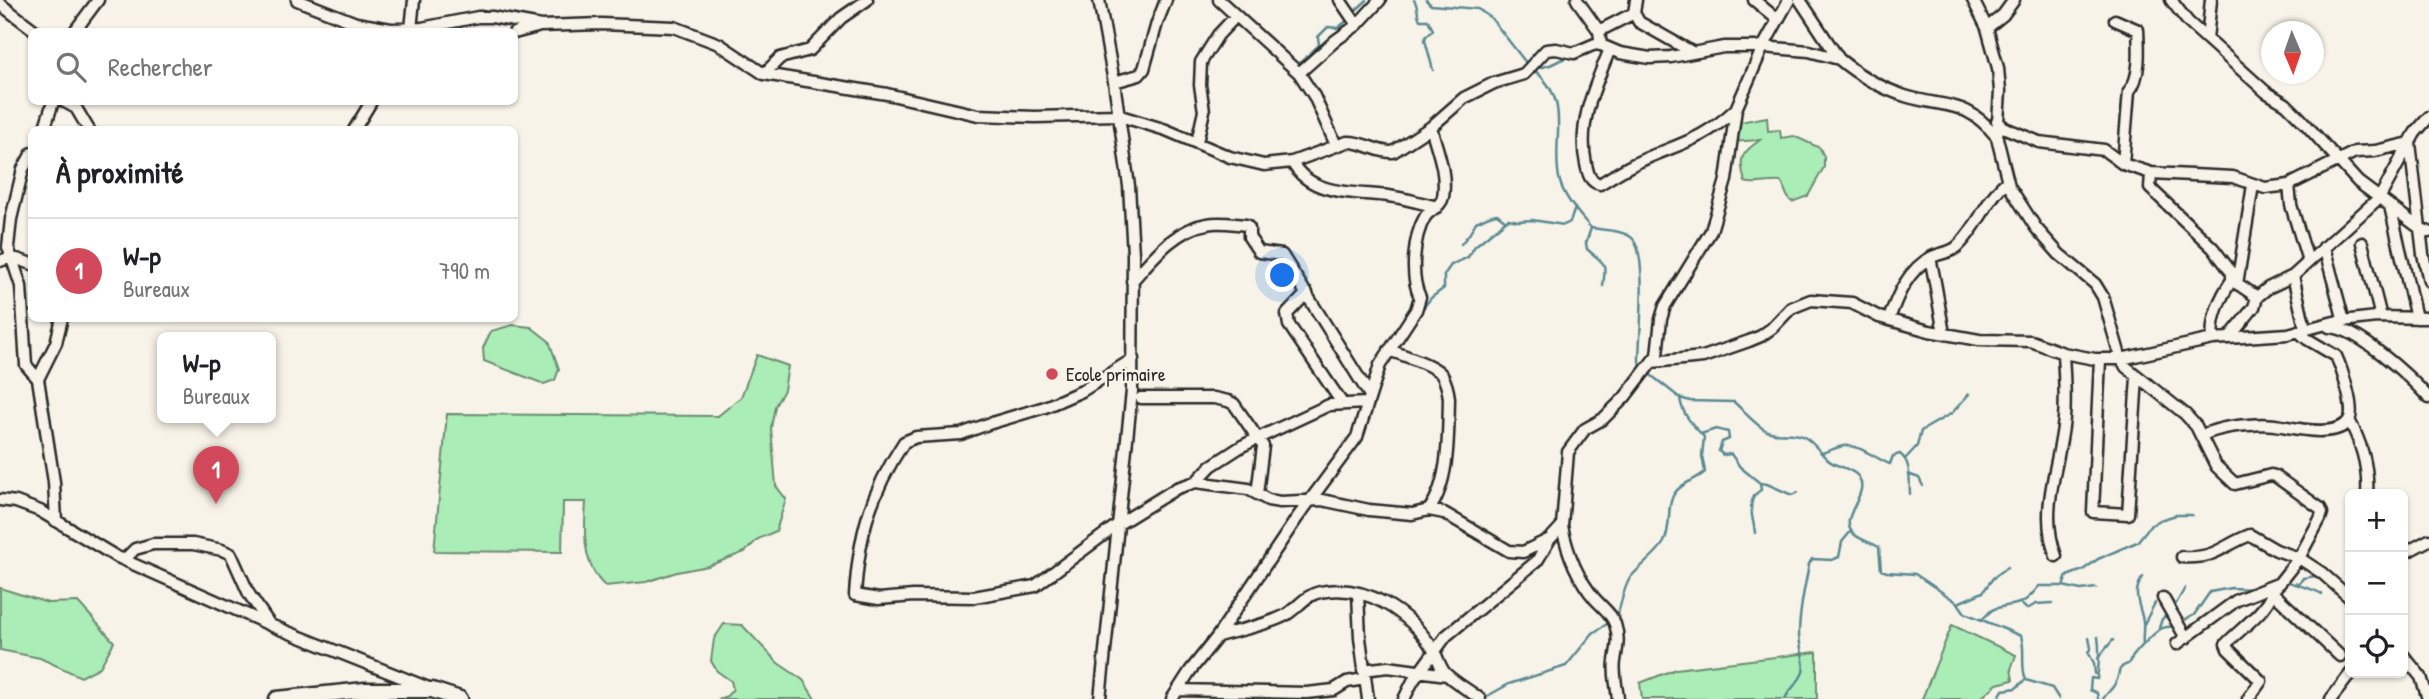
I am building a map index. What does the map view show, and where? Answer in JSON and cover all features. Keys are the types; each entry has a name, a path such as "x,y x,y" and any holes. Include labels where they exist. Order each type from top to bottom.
{"street":[{"path":"77,28 97,0"},
{"path":"409,28 414,0"},
{"path":"764,74 780,58 810,50 841,18 867,0"},
{"path":"1099,0 1129,186 1133,359 1100,699"},
{"path":"1114,82 1139,75 1144,69 1166,0"},
{"path":"1340,0 1357,25"},
{"path":"1299,73 1357,25 1380,0"},
{"path":"1577,0 1599,31 1606,47 1587,110 1583,139 1588,175 1596,184 1633,164 1696,139 1723,122 1736,109"},
{"path":"1636,0 1634,13 1639,22 1692,52"},
{"path":"1754,0 1778,20"},
{"path":"1618,699 1614,663 1619,637 1616,627 1612,616 1594,598 1569,556 1562,526 1568,452 1585,429 1603,419 1625,397 1657,355 1665,306 1711,231 1726,180 1736,109 1763,47 1789,0"},
{"path":"1800,0 1839,59 1867,79 1906,96 1968,110 1984,122 1997,138"},
{"path":"1973,0 1987,28 1998,68 2000,91 1997,138 2007,181 2036,228 2059,254 2095,284 2103,297 2122,359 2137,377 2185,414 2217,466 2234,483 2273,475 2320,508 2322,513 2299,558 2272,592 2271,599 2226,643 2228,649 2261,681 2248,699"},
{"path":"1987,28 2003,15 2014,0"},
{"path":"2171,0 2188,22 2266,92 2286,104 2358,182 2425,231"},
{"path":"2207,39 2211,0"},
{"path":"302,1 372,27 384,28"},
{"path":"1221,1 1299,73 1314,96 1336,145"},
{"path":"0,4 32,28"},
{"path":"1599,31 1634,13"},
{"path":"1197,142 1204,111 1200,85 1201,62 1218,35 1236,16"},
{"path":"420,28 478,17 502,18 541,26"},
{"path":"2115,20 2138,30 2136,75 2134,85 2129,91 2123,164"},
{"path":"518,32 541,26 601,24 674,27 719,44 764,74 887,94 978,115 1117,115 1197,142 1230,157 1264,166 1292,162 1336,145 1356,142 1393,152 1431,127 1464,98 1494,83 1524,74 1546,50 1574,53 1595,44 1620,53 1650,58 1724,47 1763,47 1800,50 1839,59"},
{"path":"45,126 52,105"},
{"path":"70,105 82,115 87,126"},
{"path":"356,126 369,105"},
{"path":"2228,338 2254,307 2257,297 2268,288 2293,276 2379,197 2410,143 2429,117"},
{"path":"1997,121 2005,128 2039,142 2104,150 2123,164 2151,173 2233,177 2265,188 2289,185 2355,152 2375,151 2410,143"},
{"path":"1175,694 1357,437 1367,398 1380,365 1420,300 1414,284 1416,250 1424,219 1443,196 1444,170 1431,127"},
{"path":"2410,143 2425,231 2429,281"},
{"path":"28,160 23,169 11,219 8,247 21,286 26,365 38,379 54,482 56,522"},
{"path":"1292,162 1302,176 1324,187 1437,206"},
{"path":"2151,173 2150,188 2213,248 2232,273 2235,282 2257,297"},
{"path":"1889,319 1903,286 1930,258 1956,247 1997,190 2007,181"},
{"path":"2213,339 2211,327 2222,294 2235,282 2253,185"},
{"path":"2289,185 2291,205 2308,261"},
{"path":"2390,206 2416,318"},
{"path":"1132,281 1159,251 1177,237 1206,223 1246,225 1256,250 1282,256 1307,293 1367,398"},
{"path":"2362,243 2381,317"},
{"path":"2324,247 2343,321"},
{"path":"0,261 11,257 28,263"},
{"path":"1930,258 1944,333"},
{"path":"2201,436 2228,427 2250,425 2281,426 2309,432 2340,427 2349,420 2351,413 2343,372 2336,356 2307,339 2302,330 2293,276"},
{"path":"1307,293 1287,314 1289,325 1342,403"},
{"path":"1652,362 1703,357 1749,341 1772,328 1791,308 1811,300 1853,303 1879,317 1944,333 1979,340 2031,341 2063,354 2100,359 2122,359 2213,339 2288,334 2343,321 2381,317 2429,318"},
{"path":"38,379 56,343 61,322"},
{"path":"2302,330 2340,327 2356,335 2401,370 2429,398"},
{"path":"1389,350 1435,368 1442,374 1446,385 1449,398 1444,479 1439,495 1429,510"},
{"path":"2056,556 2049,538 2047,518 2064,419 2063,354"},
{"path":"1133,359 1082,391 1045,407 961,434 916,438 904,442 882,478 865,520 858,554 855,596 878,599 913,596 974,597 1035,586 1117,525 1177,488 1196,482 1248,489 1268,500 1280,502 1310,500 1338,502 1369,510 1412,514 1429,510 1444,513 1509,551 1523,552 1550,540"},
{"path":"2100,359 2093,512 2128,514 2137,377"},
{"path":"1141,398 1224,399 1234,404 1263,446 1257,494"},
{"path":"1196,482 1211,466 1258,438 1329,405 1367,398"},
{"path":"2349,420 2359,439 2369,472 2367,489"},
{"path":"0,500 26,505 93,545 270,625 460,699"},
{"path":"1404,699 1420,671 1446,636 1537,561 1562,526"},
{"path":"2182,557 2202,558 2250,535 2276,550 2299,558 2345,590"},
{"path":"2407,552 2429,540"},
{"path":"124,560 135,549 153,544 193,544 222,550 230,554 249,594 270,625"},
{"path":"2163,598 2182,641 2237,600 2281,582"},
{"path":"1217,636 1284,616 1317,592 1358,594 1380,600 1408,617 1435,651 1439,664 1447,675 1480,699"},
{"path":"2272,592 2340,656"},
{"path":"1358,594 1368,699"},
{"path":"2408,660 2421,677 2428,699"},
{"path":"1175,694 1307,693 1334,690 1364,674 1388,667 1447,675"},
{"path":"2331,699 2347,678"},
{"path":"277,699 365,690 432,690"}],"green space":[{"path":"1767,117 1768,131 1780,130 1781,138 1794,136 1820,148 1824,167 1808,196 1792,202 1781,182 1745,182 1743,157 1760,140 1731,142 1734,123"},
{"path":"513,325 531,327 549,341 559,369 555,380 544,384 484,361 483,348 491,331"},
{"path":"757,355 788,366 784,390 775,406 771,428 776,486 786,499 776,531 758,539 745,552 708,566 646,582 605,586 597,578 588,558 585,536 586,502 563,502 562,552 434,551 447,414 718,416 741,397"},
{"path":"0,588 48,603 78,602 114,642 100,667 81,677 40,658 0,650"},
{"path":"724,624 742,625 778,663 803,680 815,699 718,699 727,696 733,689 731,681 717,671 711,661 714,639"},
{"path":"1952,625 2016,655 2011,669 2013,680 1997,684 1980,699 1922,699"},
{"path":"1817,652 1817,699 1642,699 1640,683 1676,669"}],"waterway":[{"path":"1353,13 1367,0"},
{"path":"1414,0 1420,20 1428,20 1433,30 1425,40 1433,70"},
{"path":"1426,0 1431,5 1478,9 1491,18 1527,64"},
{"path":"1299,64 1319,45 1318,37 1328,27 1338,28 1349,19"},
{"path":"1534,69 1569,56"},
{"path":"1532,68 1553,93 1557,106 1557,162 1561,185 1568,198 1591,228 1625,234 1633,239 1638,248 1641,279 1641,368"},
{"path":"1416,317 1431,298 1444,288 1444,275 1451,265 1468,257 1475,246 1508,219 1564,225 1570,222 1575,208"},
{"path":"1461,244 1476,222 1497,214 1506,221"},
{"path":"1591,228 1586,243 1587,249 1603,263 1603,286"},
{"path":"1647,372 1680,398 1690,401 1734,402 1767,431 1804,437 1831,462 1854,472 1861,482 1861,490 1851,514 1850,528 1857,537 1879,547 1881,570 1915,574 1958,603 1965,613 2021,636 2026,680 2052,688 2059,699"},
{"path":"1906,458 1917,446 1921,431 1952,413 1969,394"},
{"path":"1616,619 1630,578 1664,542 1674,494 1705,472 1702,456 1704,437 1686,415 1680,398"},
{"path":"1701,434 1716,429 1728,432 1729,439 1722,442 1719,451 1723,455 1731,454 1740,467 1760,483 1761,490 1751,504 1755,533"},
{"path":"1822,453 1849,446 1890,464 1893,456 1900,454 1908,467 1910,494"},
{"path":"1908,474 1919,478 1923,486"},
{"path":"1760,483 1792,495 1798,492"},
{"path":"1981,620 1994,609 2023,602 2039,586 2063,586 2067,576 2137,542 2150,526 2160,520 2176,515 2192,515"},
{"path":"1785,699 1803,672 1799,625 1809,564 1812,559 1832,560 1839,557 1842,542 1851,531"},
{"path":"1958,603 1983,592 1993,578 2008,567"},
{"path":"2294,584 2300,583 2303,578 2316,576"},
{"path":"2143,577 2137,593 2143,621 2143,644"},
{"path":"2284,580 2322,594"},
{"path":"2063,586 2081,590 2096,588"},
{"path":"2173,609 2185,588"},
{"path":"2181,622 2194,615 2210,592 2231,588 2254,589"},
{"path":"2021,604 2027,609 2036,604 2052,603"},
{"path":"2144,624 2155,603"},
{"path":"2159,628 2162,619 2168,614"},
{"path":"1482,699 1509,684 1566,666 1593,633 1610,622"},
{"path":"2103,699 2117,681 2121,668 2128,664 2147,641 2161,629 2176,626"},
{"path":"2098,637 2097,679 2091,678 2090,690 2097,693 2098,699"},
{"path":"2089,638 2091,648 2088,652 2097,675"},
{"path":"2098,658 2113,640"},
{"path":"1998,699 2003,690 2016,688 2024,681"}],"place":[{"name":"Ecole primaire","path":"1052,374"},
{"name":"W-p","path":"216,504"}]}
